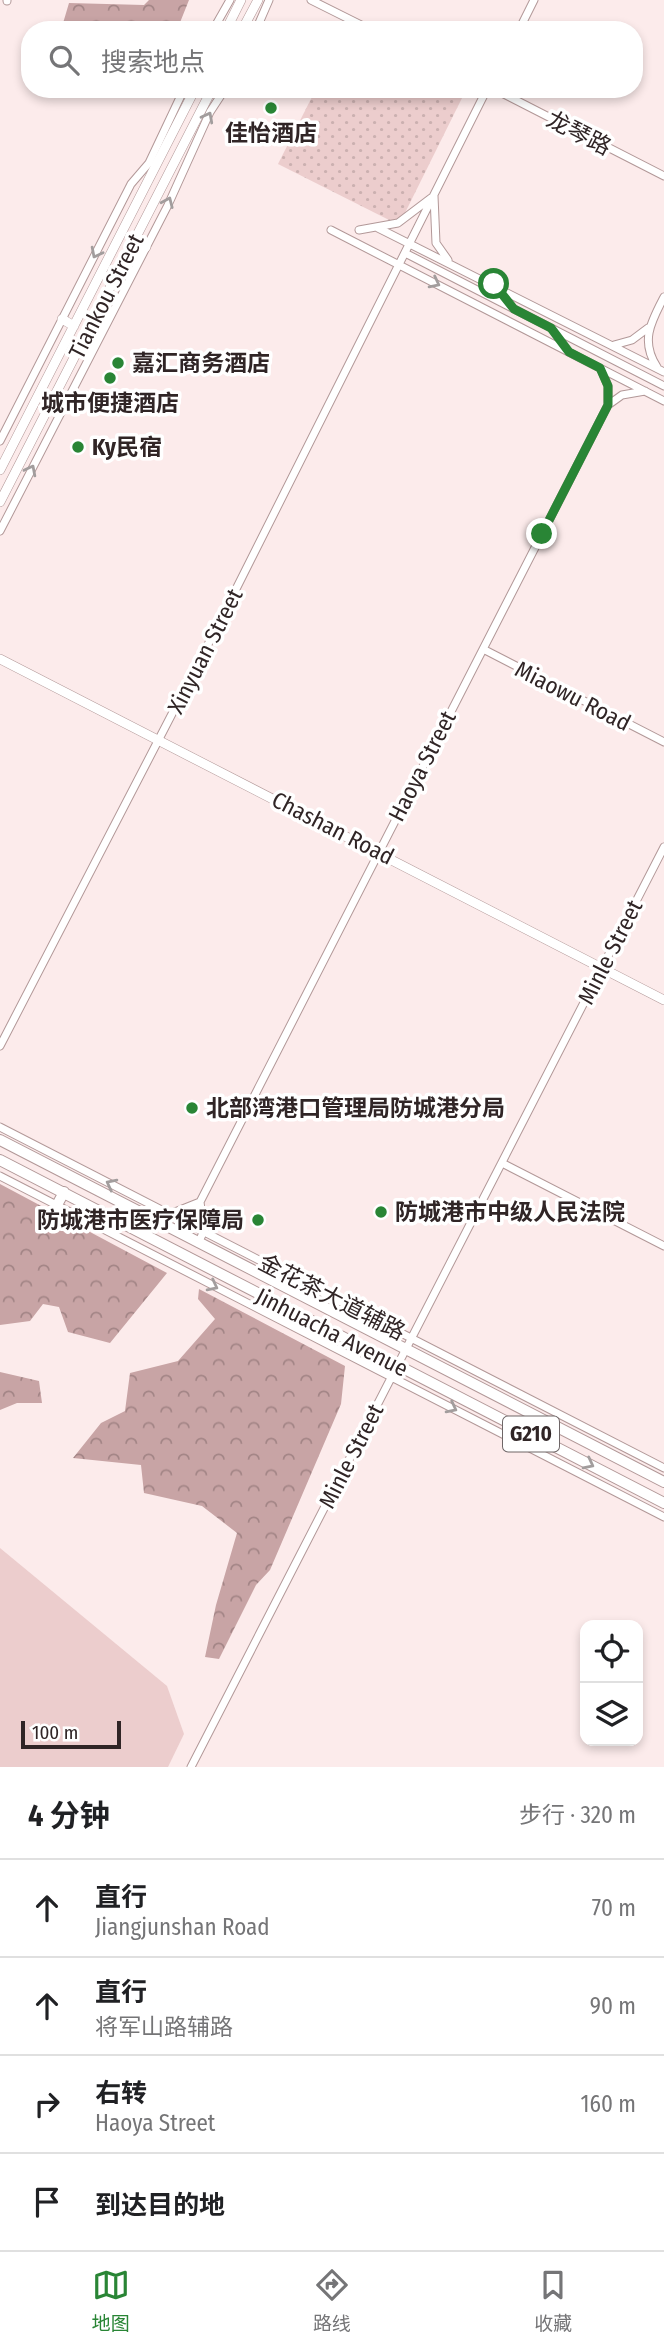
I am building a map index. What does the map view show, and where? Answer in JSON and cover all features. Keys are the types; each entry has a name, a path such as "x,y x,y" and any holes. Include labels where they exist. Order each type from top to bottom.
{"highway":[{"name":"Jinhuacha Avenue","path":"0,1140 198,1242 409,1343 664,1482"},
{"name":"Jinhuacha Avenue","path":"0,1160 664,1503"},
{"path":"57,1205 64,1192"}],"main road":[{"path":"230,21 241,0"},
{"path":"247,21 258,0"},
{"name":"Tiankou Street","path":"0,470 190,98"},
{"name":"Tiankou Street","path":"0,502 207,98"},
{"path":"116,277 146,247"},
{"path":"62,320 74,326"},
{"name":"Chashan Road","path":"2,660 664,1000"}],"street":[{"path":"218,21 230,0"},
{"path":"260,21 269,0"},
{"path":"311,0 353,21"},
{"path":"524,21 534,0"},
{"path":"0,441 131,184 149,163 180,98"},
{"path":"0,531 146,247 210,111 219,98"},
{"name":"Xinyuan Street","path":"0,1046 160,739 482,98"},
{"name":"龙琴路","path":"512,98 664,176"},
{"path":"359,230 398,223 434,195"},
{"path":"434,195 436,243 449,261"},
{"path":"378,228 449,261 661,370"},
{"path":"331,230 664,401"},
{"path":"405,253 664,386"},
{"path":"494,284 514,309"},
{"path":"661,370 647,348 648,328 664,297"},
{"path":"551,328 569,352"},
{"path":"551,328 580,328"},
{"path":"612,345 622,344 648,328"},
{"path":"600,368 608,386 608,405"},
{"path":"608,405 622,395 645,391"},
{"name":"Haoya Street","path":"200,1202 608,405"},
{"name":"Miaowu Road","path":"483,649 664,742"},
{"name":"Minle Street","path":"191,1767 664,846"},
{"name":"金花茶大道辅路","path":"0,1126 204,1231 409,1343 664,1468"},
{"path":"502,1163 664,1246"},
{"name":"金花茶大道辅路","path":"0,1176 664,1517"},
{"path":"164,1225 170,1214 200,1202 204,1231 198,1242"},
{"path":"183,1270 190,1258"}],"shaded area":[{"path":"311,98 462,98 399,225 278,164"},
{"path":"0,1548 167,1686 184,1734 168,1767 0,1767"}],"green space":[{"path":"149,0 189,0 181,21 64,21 69,3 144,5"},
{"path":"0,1184 167,1273 110,1343 68,1332 59,1307 43,1304 30,1321 0,1325"},
{"path":"199,1289 345,1366 341,1404 270,1570 256,1585 219,1659 205,1657 216,1605 237,1533 202,1506 144,1493 141,1465 73,1458 101,1423 125,1411 130,1373 178,1361 215,1319 198,1299"},
{"path":"0,1372 39,1381 42,1403 17,1403 0,1410"}],"place":[{"name":"佳怡酒店","path":"271,108"},
{"name":"嘉汇商务酒店","path":"118,363"},
{"name":"城市便捷酒店","path":"110,378"},
{"name":"Ky民宿","path":"78,447"},
{"name":"北部湾港口管理局防城港分局","path":"192,1108"},
{"name":"防城港市中级人民法院","path":"381,1212"},
{"name":"防城港市医疗保障局","path":"258,1220"}],"route":[{"path":"494,284 514,309 551,328 569,352 600,368 608,386 608,405 542,534"}]}
